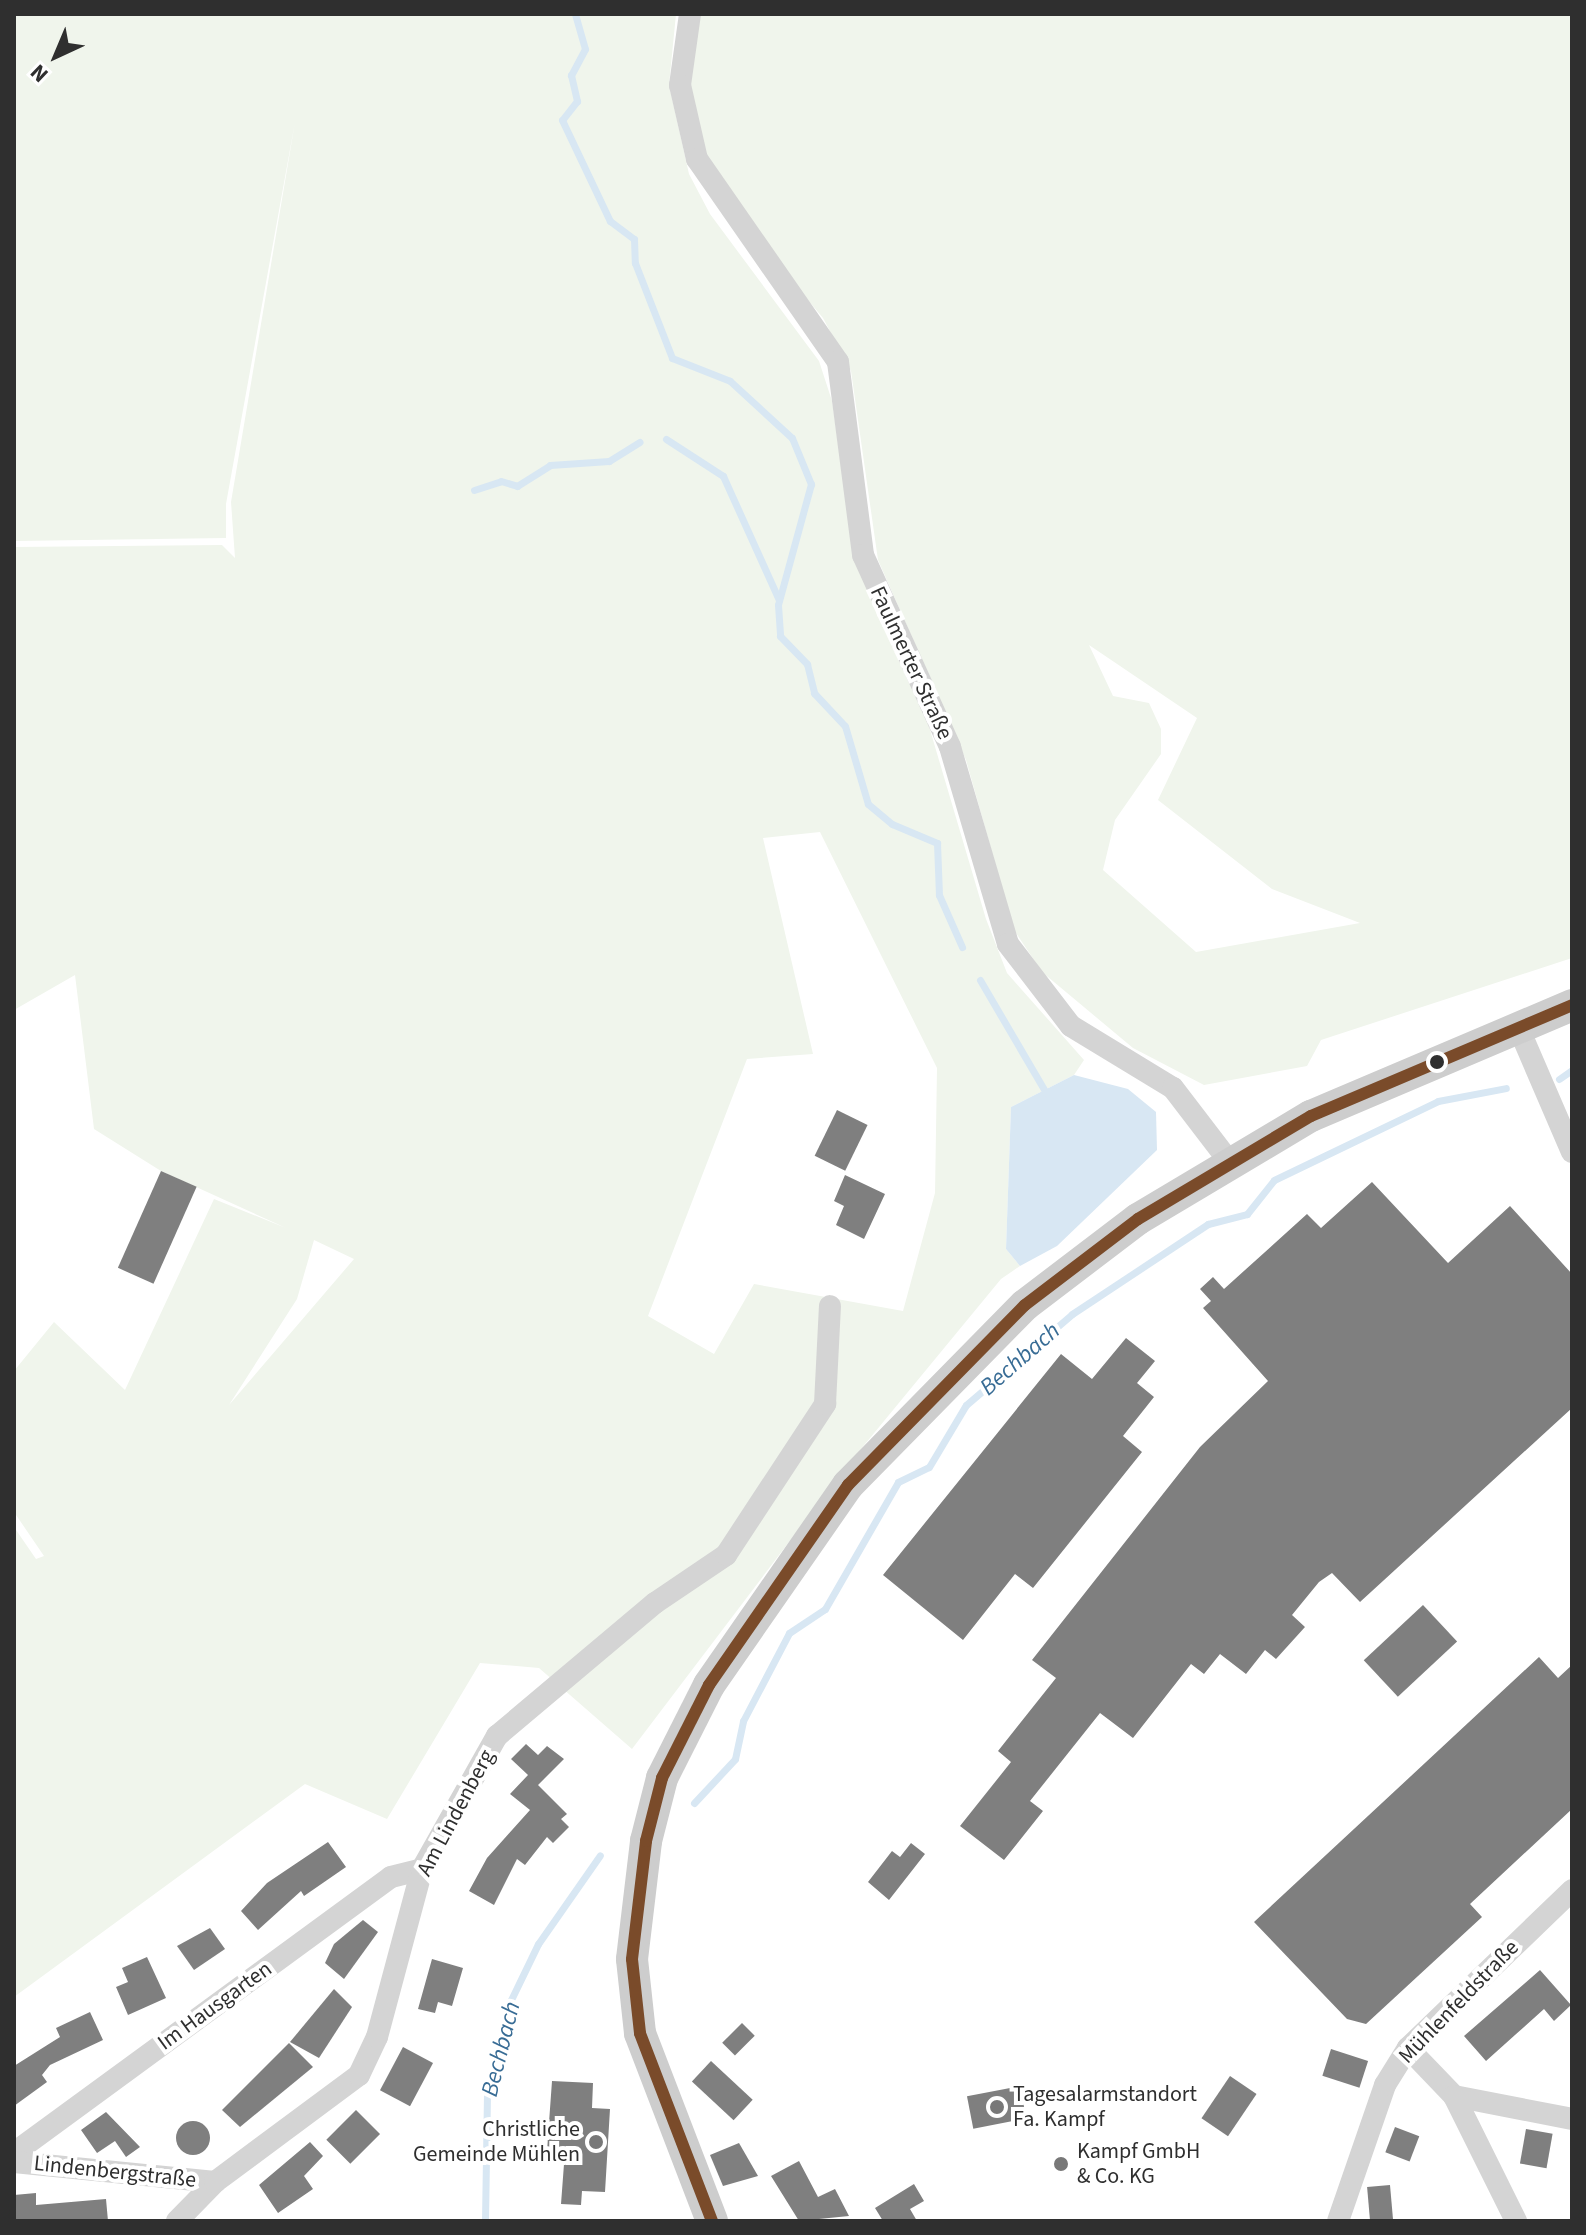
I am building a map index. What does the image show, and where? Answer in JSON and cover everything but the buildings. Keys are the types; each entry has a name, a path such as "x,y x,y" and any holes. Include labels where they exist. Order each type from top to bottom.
{"main road":[{"path":"712,2221 640,2033 634,1912 662,1778 709,1685 848,1485 931,1394 1025,1305 1228,1160 1386,1080 1528,1026 1572,1005"}],"street":[{"name":"Faulmerter Straße","path":"690,14 680,85 697,159 838,362 863,555 950,747 1008,944 1071,1026 1173,1088 1228,1160"},
{"path":"1528,1026 1572,1152"},
{"name":"Am Lindenberg","path":"177,2221 215,2182 359,2075 377,2037 422,1869 497,1736 562,1688 655,1603 726,1555 825,1404 830,1306"},
{"name":"Im Hausgarten","path":"14,2153 391,1877 422,1869"},
{"name":"Mühlenfeldstraße","path":"1338,2221 1385,2085 1408,2048 1572,1890"},
{"path":"1408,2048 1454,2096 1516,2221"},
{"path":"1454,2096 1572,2119"},
{"name":"Lindenbergstraße","path":"14,2162 215,2182"}],"shaded area":[{"path":"14,14 676,14 669,85 689,174 710,214 819,361 832,401 853,550 928,723 986,919 1007,973 1084,1060 1074,1075 1011,1107 1006,1249 1020,1266 1001,1279 842,1472 632,1749 539,1668 480,1663 387,1819 305,1784 14,1997 14,1527 36,1559 44,1556 14,1512 14,1371 54,1322 125,1390 214,1199 286,1228 161,1171 94,1129 75,975 14,1010 14,547 222,545 235,558 231,502 295,122 226,504 226,538 14,541","holes":["820,832 937,1068 935,1193 903,1311 754,1284 714,1354 648,1316 747,1059 813,1054 763,838","314,1240 354,1259 229,1405 297,1299"]},
{"path":"698,14 1572,14 1572,958 1321,1040 1307,1066 1204,1085 1133,1048 1042,972 1014,930 966,760 878,560 851,371 823,318 750,231 697,145 686,60","holes":["1089,645 1197,718 1158,800 1272,889 1360,923 1196,952 1103,870 1115,820 1161,754 1161,729 1149,703 1113,696"]},
{"path":"1074,1075 1128,1089 1156,1112 1157,1150 1057,1246 1020,1266 1006,1249 1011,1107"}],"waterway":[{"path":"575,14 585,49 571,75 577,101 562,120 610,221 634,239 635,263 672,358 730,381 792,438 811,484 778,605 780,636 807,664 814,693 845,726 868,804 892,824 937,843 939,895 962,947"},
{"path":"666,439 723,476 779,600"},
{"path":"474,490 501,481 517,486 550,465 609,461 640,442"},
{"path":"980,980 1046,1093"},
{"name":"Bechbach","path":"1559,1079 1572,1070"},
{"name":"Bechbach","path":"694,1803 735,1759 743,1721 789,1633 825,1609 898,1482 929,1467 966,1405 1072,1314 1208,1224 1247,1214 1274,1180 1438,1101 1506,1088"},
{"name":"Bechbach","path":"485,2221 487,2092 508,2006 538,1944 600,1855"}],"transit line":[{"path":"712,2221 640,2033 632,1959 646,1841 662,1778 709,1685 848,1485 1025,1305 1138,1219 1311,1116 1572,1005"}],"place":[{"name":"Tagesalarmstandort Fa. Kampf","path":"997,2107"},
{"name":"Christliche Gemeinde Mühlen","path":"596,2142"},
{"name":"Kampf GmbH & Co. KG","path":"1061,2164"}]}
